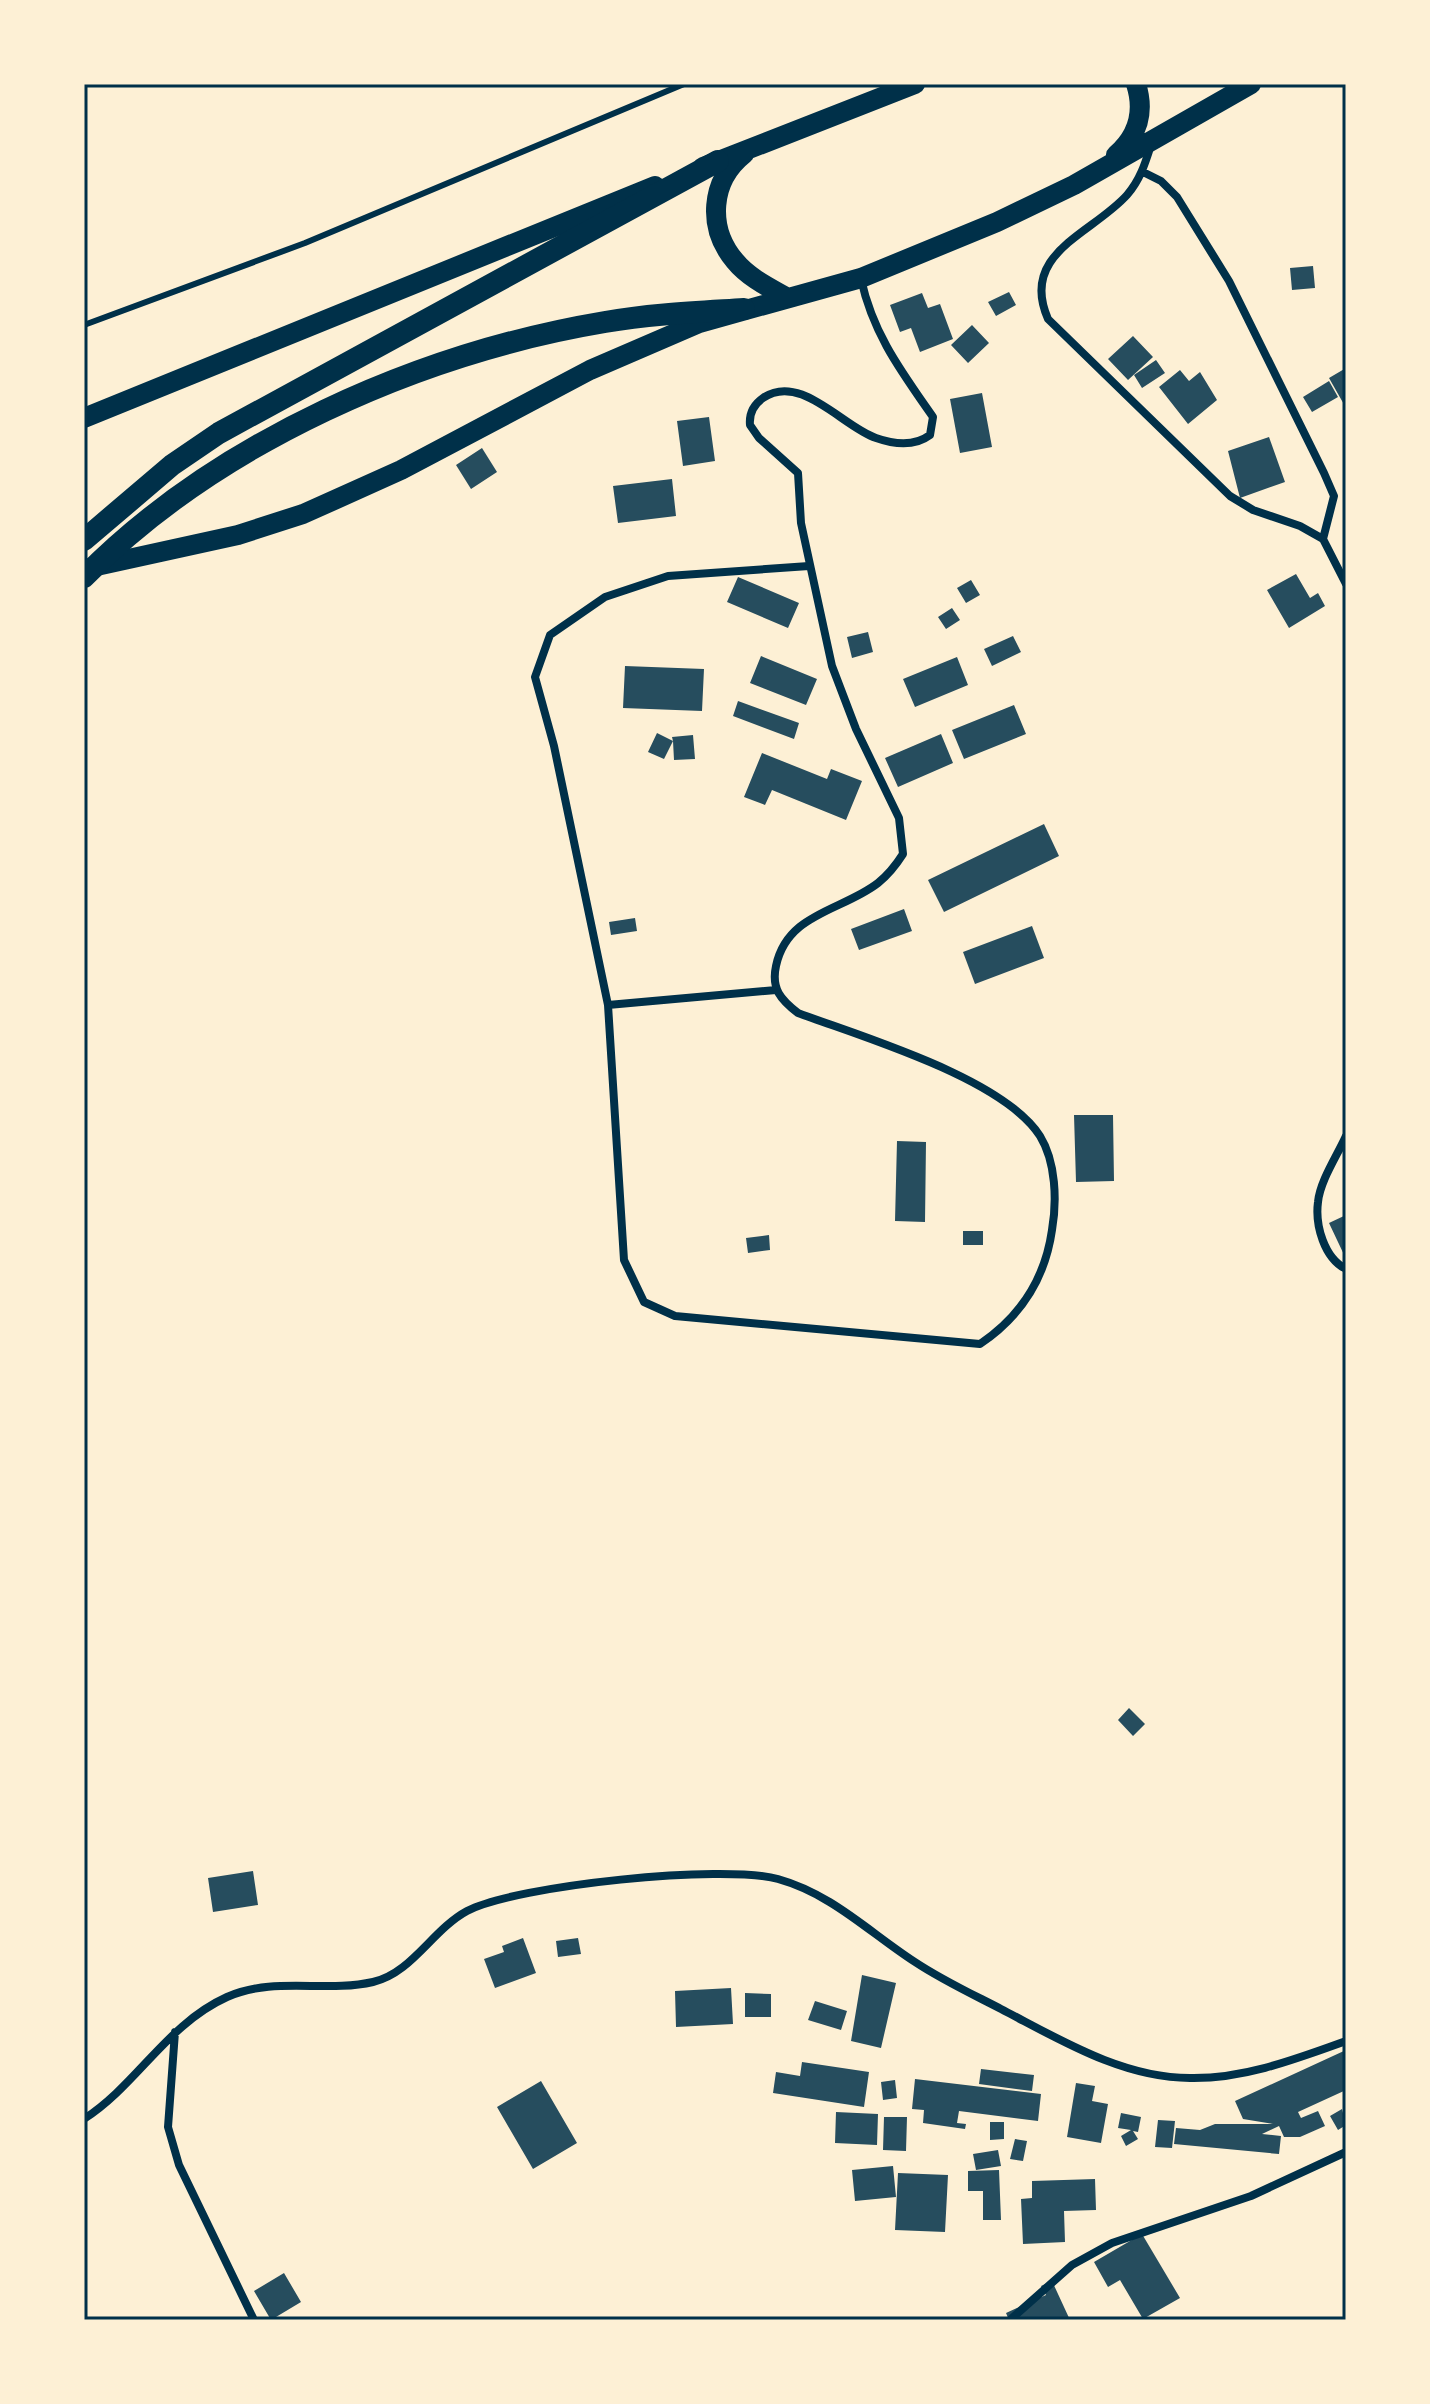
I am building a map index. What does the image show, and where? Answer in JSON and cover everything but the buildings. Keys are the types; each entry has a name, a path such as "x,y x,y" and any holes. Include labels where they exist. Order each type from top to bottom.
{"highway":[{"path":"84,540 172,465 219,433 373,346 652,200 718,161"},
{"path":"84,577 172,502 263,443 441,364 485,350 606,322 744,309"}],"main road":[{"path":"84,418 753,146 915,84"},
{"path":"1095,174 1133,137 1140,110 1136,84"},
{"path":"84,569 238,535 303,514 401,470 590,370 699,323 861,278 997,222 1095,174 1251,84"},
{"path":"753,146 735,160 726,176 716,197 715,215 734,260 753,278 786,297"}],"street":[{"path":"1151,142 1143,172 1114,207 1052,259 1041,283 1042,305 1048,319 1230,496 1253,510 1300,526 1323,539 1346,584"},
{"path":"1143,172 1161,181 1177,197 1229,281 1324,473 1334,496 1323,539"},
{"path":"809,566 668,576 605,597 550,635 535,677 554,746 608,1005 624,1260 644,1302 675,1316 980,1344 1001,1329 1025,1302 1049,1255 1055,1214 1053,1176 1039,1135 1028,1121 996,1097 938,1066 798,1013 781,1000 774,976 779,953 787,939 805,921 877,884 903,854 899,818 856,729 832,666 809,566 798,473 753,432 749,417 754,406 772,394 803,396 872,437 888,442 922,441 933,426 933,417 900,374 877,333 861,278"},
{"path":"608,1005 776,990"},
{"path":"1346,1136 1317,1200 1320,1238 1338,1265 1346,1269"},
{"path":"84,2119 102,2107 175,2031 227,1997 287,1984 370,1983 389,1976 448,1923 470,1909 575,1885 723,1872 778,1879 817,1894 944,1979 1084,2052 1123,2066 1188,2079 1217,2076 1260,2070 1346,2041"},
{"path":"175,2031 168,2127 175,2153 254,2320"},
{"path":"1010,2320 1072,2265 1112,2243 1251,2196 1346,2152"}],"lane":[{"path":"84,325 305,243 684,84"}]}
